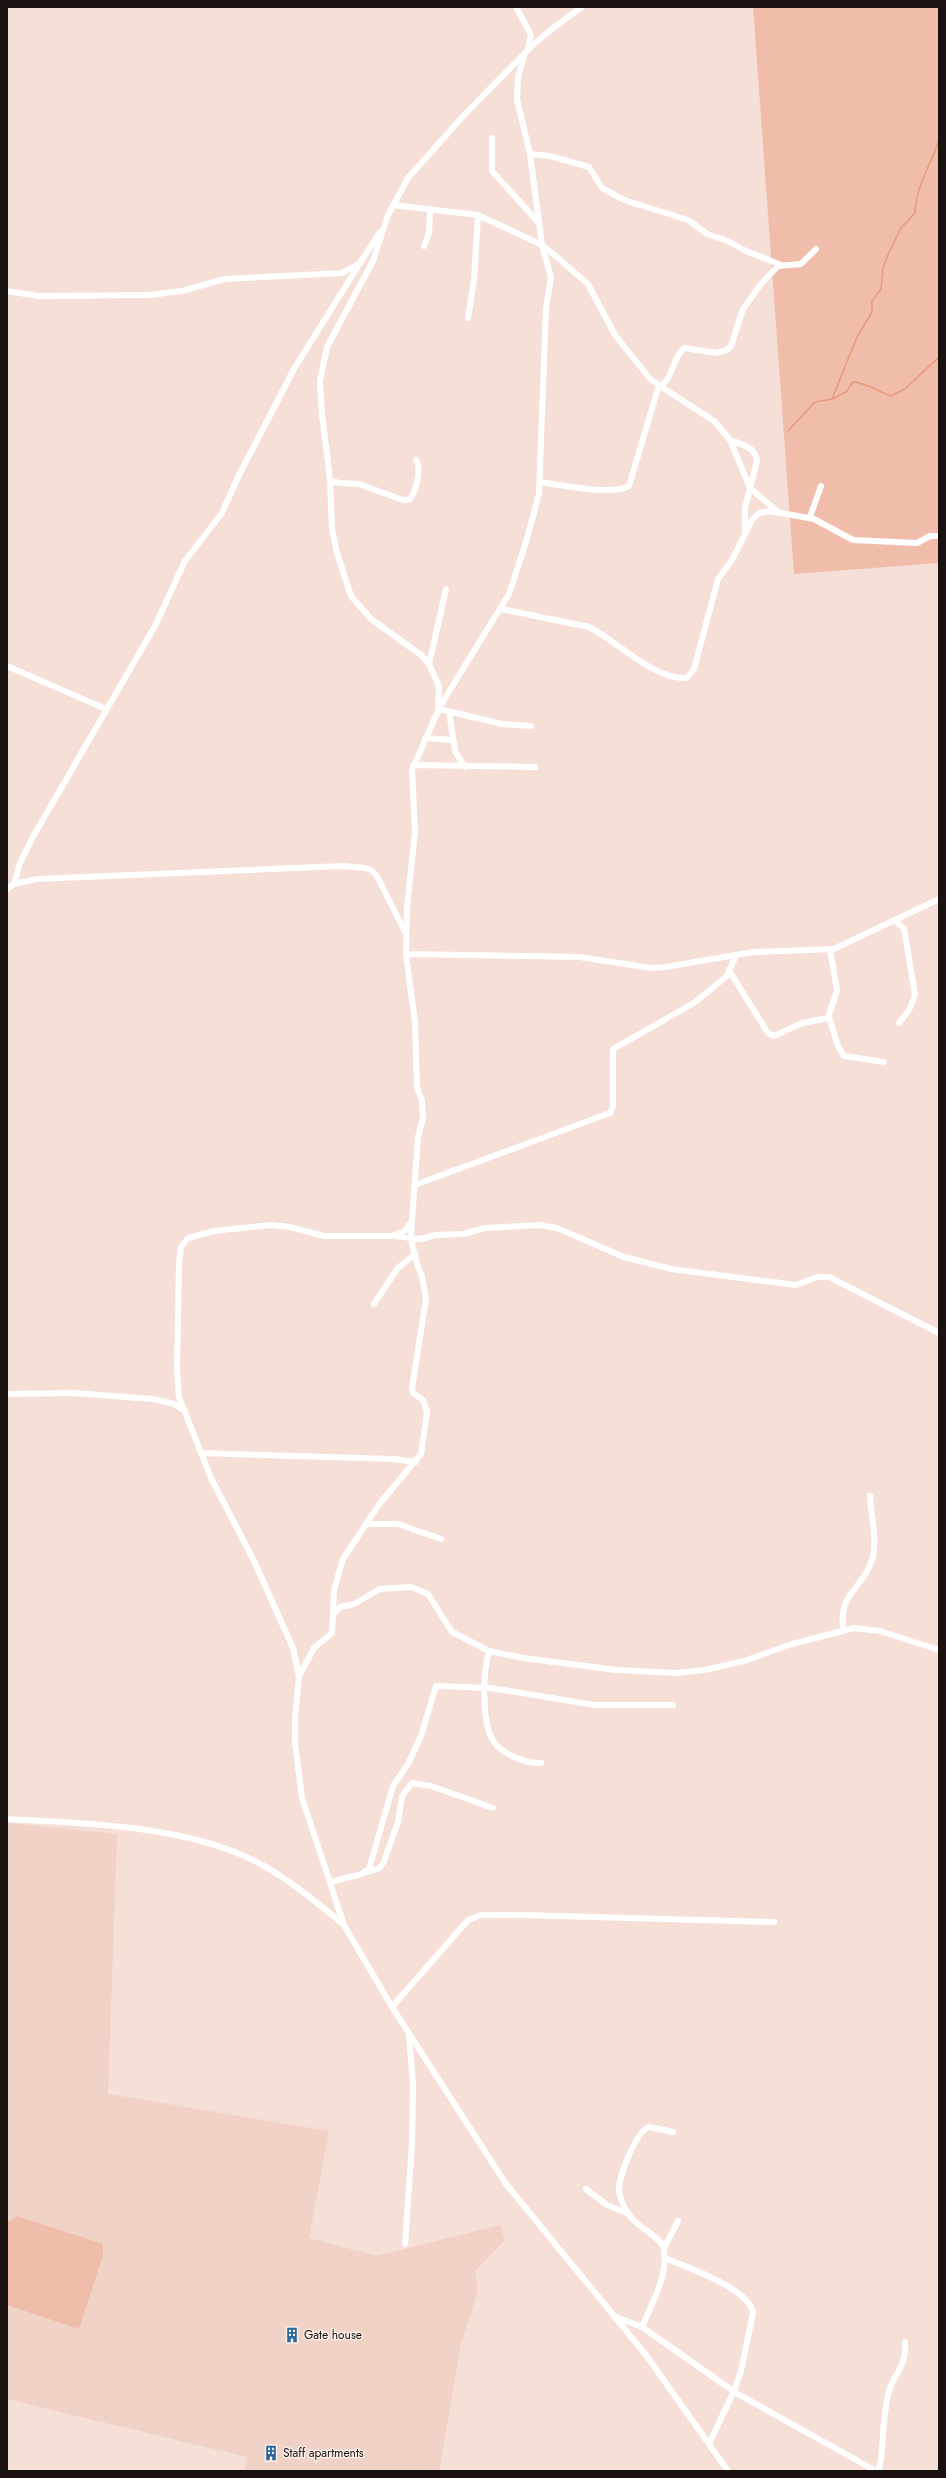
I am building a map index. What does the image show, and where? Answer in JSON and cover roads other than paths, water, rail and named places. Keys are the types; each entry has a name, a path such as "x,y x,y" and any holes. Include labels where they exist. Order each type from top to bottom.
{"street":[{"path":"299,1676 314,1648 332,1633 334,1615 333,1598 337,1574 343,1559 380,1504 416,1462 422,1449 426,1412 423,1400 413,1393 412,1388 426,1299 422,1276 411,1239 418,1137 423,1114 417,1087 415,1022 406,954 406,935 415,832 413,765 439,710 465,664 501,609 517,574 533,517 540,482 546,308 551,277 542,245 530,154 517,100 518,77 530,44 531,35 516,7"},
{"path":"14,884 20,863 34,835 155,626 185,561 222,514 238,477 294,369 382,229 393,205 418,164 553,28 582,7"},
{"path":"492,138 492,171 539,224"},
{"path":"530,154 550,156 589,167 602,188 624,200 688,220 707,234 728,240 744,250 781,265 801,264 816,249"},
{"path":"393,205 478,215 542,245 588,284 625,349 651,380 714,421 730,440 750,488 778,512"},
{"path":"424,246 428,233 430,209"},
{"path":"468,318 474,280 478,215"},
{"path":"382,229 373,261 327,347 322,369 321,408 330,480 334,539 351,596 371,620 414,649 429,664 439,686 439,710"},
{"path":"7,291 38,296 149,295 182,291 233,278 342,273 360,263"},
{"path":"540,482 593,489 616,490 629,486 660,386 669,379 676,360 684,348 716,353 730,347 746,304 761,284 781,265"},
{"path":"730,440 750,448 757,455 758,461 744,514 745,536"},
{"path":"330,480 339,483 359,484 403,500 409,500 415,488 419,467 416,460"},
{"path":"810,517 821,486"},
{"path":"501,609 589,627 602,634 622,651 636,659 669,674 687,678 694,669 718,579 729,566 756,516 763,512 778,512 810,517 853,540 917,543 930,536 939,536"},
{"path":"429,664 446,589"},
{"path":"7,666 106,709"},
{"path":"439,710 502,724 531,726"},
{"path":"448,711 455,751 465,767"},
{"path":"425,738 453,740"},
{"path":"413,765 465,767 535,766"},
{"path":"7,889 14,884 37,879 350,866 371,870 377,876 406,935"},
{"path":"406,954 580,957 650,968 690,964 760,951 839,948 939,899"},
{"path":"894,921 904,928 915,992 909,1010 899,1023"},
{"path":"830,949 837,991 829,1017 838,1046 844,1056 884,1062"},
{"path":"415,1185 610,1113 613,1107 612,1053 614,1048 687,1009 730,972 736,955"},
{"path":"730,972 771,1036 802,1023 826,1020 829,1017"},
{"path":"396,1236 404,1232 412,1220"},
{"path":"728,2471 646,2356 506,2184 392,2007 344,1925 302,1798 297,1766 295,1719 299,1676 295,1655 264,1583 211,1478 185,1411 178,1388 177,1343 179,1264 181,1247 188,1238 210,1232 271,1225 290,1227 324,1236 396,1236 411,1239 442,1234 464,1234 497,1227 526,1225 552,1226 624,1257 671,1269 796,1285 817,1277 829,1277 939,1333"},
{"path":"374,1304 397,1269 415,1254"},
{"path":"7,1394 73,1393 153,1399 174,1404 185,1411"},
{"path":"201,1453 393,1459 416,1462"},
{"path":"844,1629 842,1611 844,1603 866,1574 873,1557 870,1496"},
{"path":"367,1524 398,1524 441,1539"},
{"path":"334,1615 341,1607 354,1604 380,1590 414,1587 428,1594 452,1632 489,1651 523,1658 629,1671 685,1673 744,1661 844,1629 872,1630 939,1650"},
{"path":"489,1651 485,1688 488,1721 495,1743 520,1758 541,1763"},
{"path":"366,1872 375,1852 393,1786 408,1764 421,1736 434,1687 485,1688 594,1705 673,1705"},
{"path":"330,1882 375,1870 383,1864 398,1822 402,1796 412,1783 431,1786 493,1808"},
{"path":"7,1819 110,1826 183,1838 222,1848 252,1860 293,1884 344,1925"},
{"path":"392,2007 468,1920 477,1916 522,1914 774,1922"},
{"path":"404,2244 412,2144 413,2070 409,2034"},
{"path":"642,2327 663,2274 665,2258 664,2248 660,2241 638,2226 629,2214 620,2195 619,2185 638,2136 649,2127 673,2132"},
{"path":"586,2189 607,2205 629,2214"},
{"path":"664,2248 678,2221"},
{"path":"665,2258 730,2288 744,2296 752,2306 753,2312 742,2364 734,2391 709,2444"},
{"path":"613,2316 642,2327 734,2391 878,2471 889,2394 902,2368 906,2355 905,2342"}],"waterway":[{"path":"788,431 815,402 832,399 857,337 872,312 872,301 881,289 883,268 888,255 901,228 915,213 918,193 939,140"},
{"path":"832,399 846,392 853,382 867,385 891,396 905,389 939,357"}],"place":[{"name":"Gate house","path":"292,2335"},
{"name":"Staff apartments","path":"271,2453"}]}
